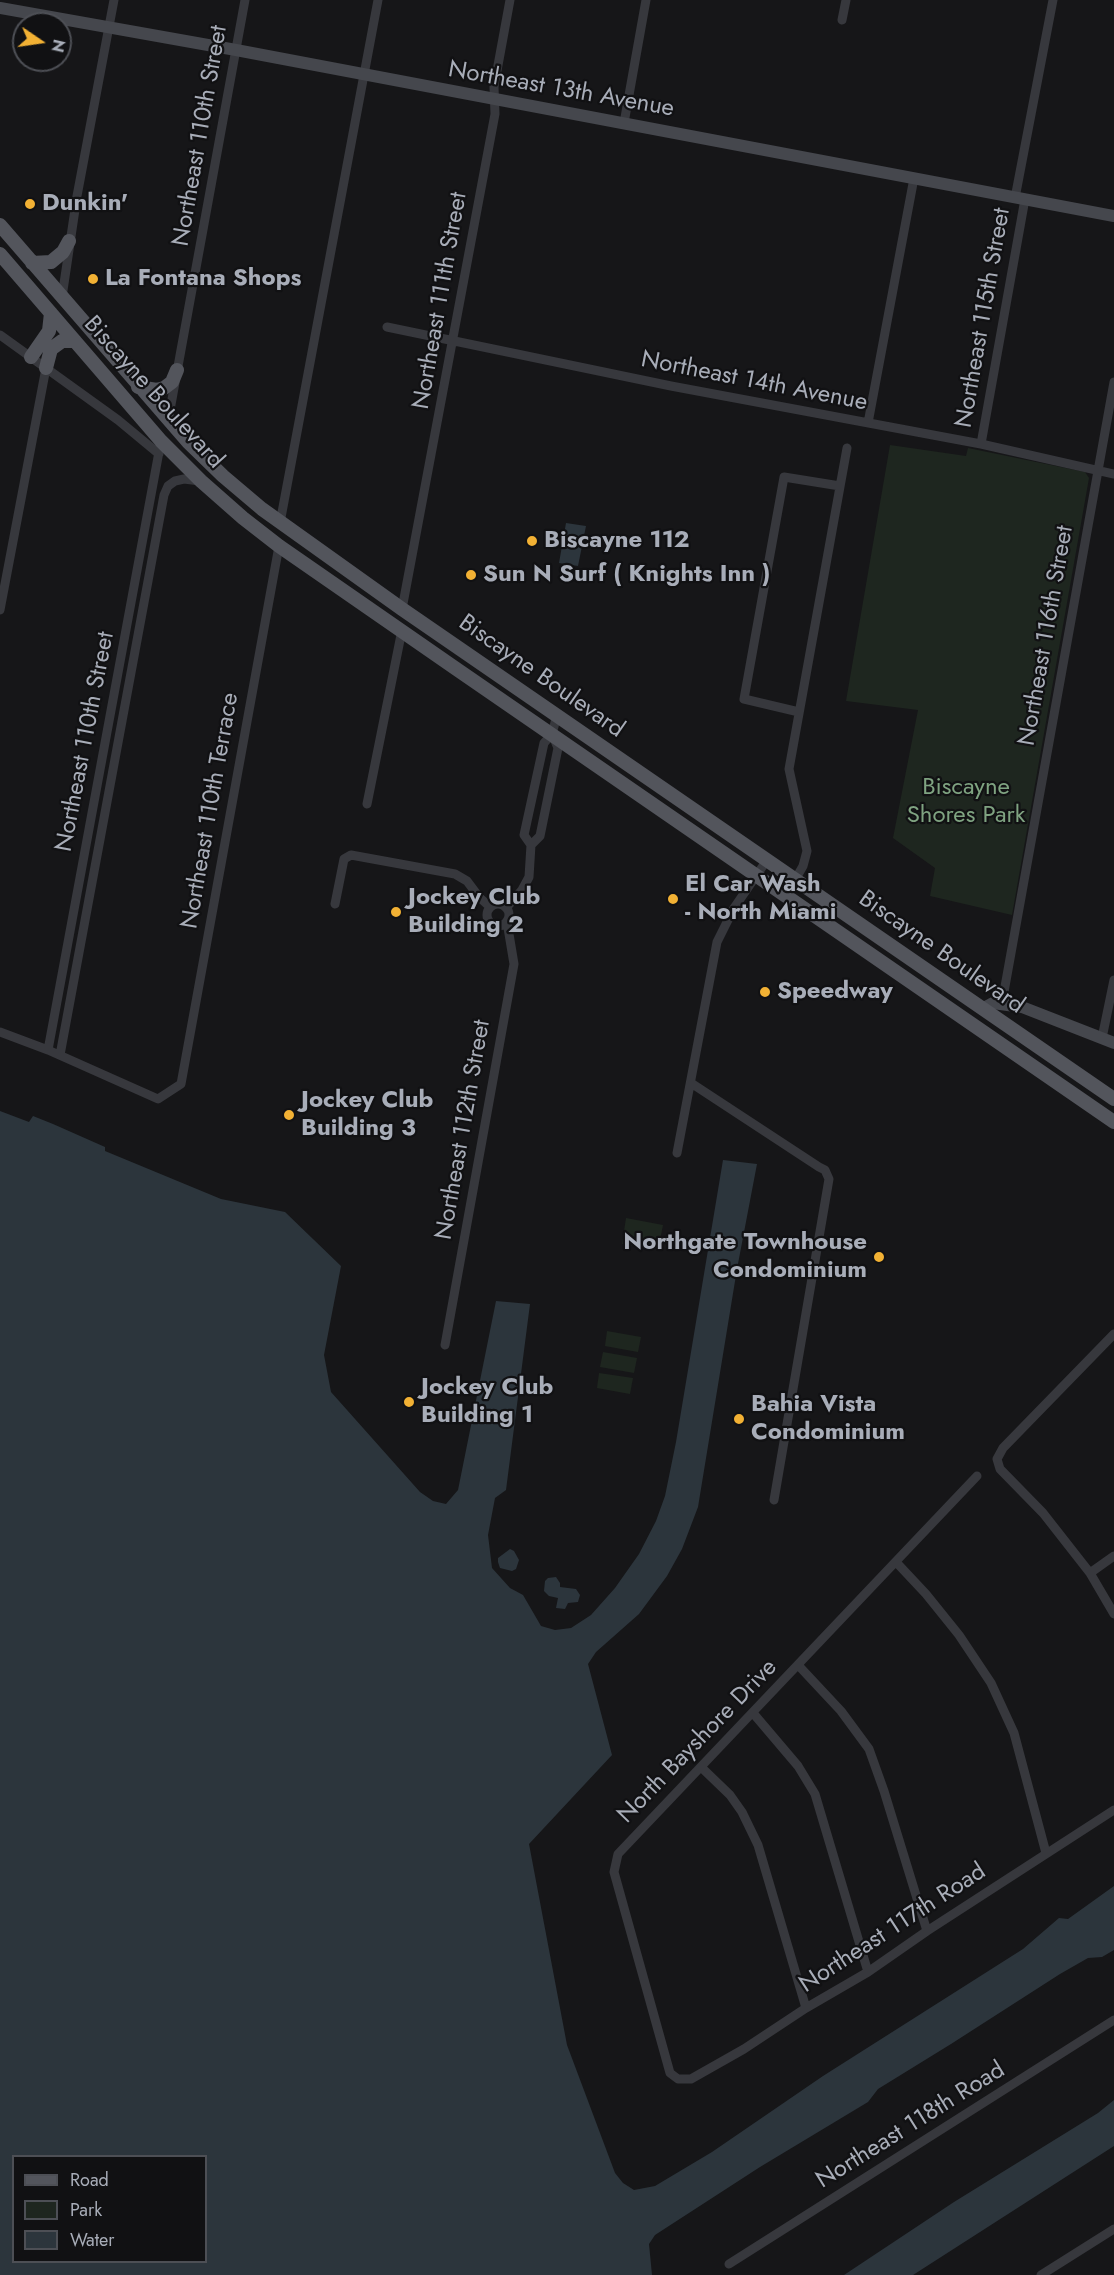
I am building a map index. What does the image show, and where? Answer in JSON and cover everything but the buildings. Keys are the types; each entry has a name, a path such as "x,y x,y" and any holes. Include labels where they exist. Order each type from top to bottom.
{"main road":[{"name":"Biscayne Boulevard","path":"0,225 168,421 220,473 280,523 1114,1099"},
{"path":"32,263 51,262 63,252 69,241"},
{"name":"Biscayne Boulevard","path":"0,254 75,341 160,447 279,546 1114,1122"},
{"path":"31,357 49,331 51,313"},
{"path":"46,368 51,349 62,341 75,341"},
{"path":"138,387 157,390 164,388 172,382 177,370"},
{"path":"953,1011 970,1014 982,1009"}],"street":[{"path":"62,297 69,241 114,0"},
{"name":"Northeast 110th Street","path":"168,421 245,0"},
{"path":"280,523 378,0"},
{"name":"Northeast 111th Street","path":"402,609 495,114 494,87 510,0"},
{"path":"624,123 646,0"},
{"path":"842,20 846,0"},
{"name":"Northeast 115th Street","path":"981,444 1053,0"},
{"name":"Northeast 13th Avenue","path":"0,8 236,50 1114,216"},
{"path":"868,423 914,178"},
{"name":"Northeast 14th Avenue","path":"387,327 536,359 981,444 1114,474"},
{"path":"0,335 118,420 160,447"},
{"path":"0,610 46,368"},
{"name":"Northeast 116th Street","path":"1002,1003 1114,382"},
{"name":"Northeast 110th Street","path":"48,1050 160,447"},
{"path":"795,880 803,866 807,851 789,769 847,448"},
{"path":"799,712 744,699 784,477 840,486"},
{"name":"Northeast 110th Street","path":"60,1055 164,495 168,486 175,482 184,479 201,481"},
{"name":"Northeast 110th Terrace","path":"60,1055 158,1099 181,1083 279,546"},
{"path":"367,804 402,630"},
{"path":"506,908 530,877 531,846 524,835 544,743 552,734 557,715"},
{"path":"531,846 540,836 558,748 552,734"},
{"path":"530,809 544,813"},
{"path":"335,904 344,859 351,855 455,874 467,881 490,907"},
{"path":"678,1154 717,942 725,922 767,860"},
{"path":"500,904 506,908 509,915 507,922 497,927 490,924 486,914 490,907 500,904"},
{"name":"Northeast 112th Street","path":"445,1345 514,964 507,922"},
{"path":"1102,1038 1114,980"},
{"path":"982,1009 993,1003 1022,1007 1114,1043"},
{"path":"0,1032 60,1055"},
{"path":"691,1083 825,1170 829,1179 774,1500"},
{"path":"1113,1334 1002,1448 997,1459 1000,1469 1042,1513 1089,1573 1114,1614"},
{"name":"North Bayshore Drive","path":"691,2079 678,2079 670,2073 614,1872 618,1854 978,1476"},
{"path":"1089,1573 1114,1557"},
{"path":"896,1562 927,1594 959,1635 991,1683 1014,1733 1046,1853"},
{"path":"798,1665 841,1711 869,1749 927,1931"},
{"path":"753,1713 798,1766 814,1794 868,1972"},
{"path":"701,1767 730,1795 742,1812 758,1845 806,2008"},
{"name":"Northeast 117th Road","path":"691,2079 868,1972 1114,1810"},
{"name":"Northeast 118th Road","path":"729,2264 1114,2020"},
{"path":"1041,2275 1114,2229"}],"green space":[{"name":"Biscayne Shores Park","path":"890,445 966,456 968,448 1085,472 1089,478 1012,915 930,896 935,868 893,838 918,710 846,701"},
{"path":"626,1218 663,1225 658,1250 622,1244"},
{"path":"607,1331 641,1337 638,1352 605,1346"},
{"path":"603,1352 637,1358 634,1373 600,1367"},
{"path":"599,1373 633,1378 630,1394 597,1388"}],"water":[{"path":"566,523 586,526 578,566 559,563"},
{"path":"0,1111 29,1122 33,1116 105,1147 105,1151 221,1199 285,1212 341,1266 324,1355 331,1392 420,1492 433,1501 446,1504 458,1490 496,1301 530,1304 506,1490 495,1498 488,1535 492,1568 510,1588 523,1595 541,1626 555,1630 571,1628 591,1615 615,1588 639,1554 656,1521 665,1496 676,1442 723,1160 757,1164 737,1269 698,1507 682,1549 667,1576 639,1614 596,1652 588,1664 612,1755 529,1844 567,2045 615,2173 623,2183 634,2190 655,2186 712,2152 823,2076 1023,1949 1059,1918 1068,1919 1114,1886 1114,1950 1102,1957 1088,1958 1060,1974 878,2089 868,2102 760,2167 655,2235 649,2244 652,2275 0,2275"},
{"path":"510,1549 514,1551 519,1560 516,1569 512,1571 500,1568 498,1562 498,1558"},
{"path":"556,1577 560,1587 576,1589 580,1595 578,1602 568,1603 565,1609 556,1608 558,1598 549,1596 544,1591 545,1581"},
{"path":"1114,2100 1114,2146 913,2275 844,2275 954,2202 1098,2113"}],"place":[{"name":"Dunkin'","path":"30,204"},
{"name":"La Fontana Shops","path":"93,279"},
{"name":"Biscayne 112","path":"532,541"},
{"name":"Sun N Surf ( Knights Inn )","path":"471,575"},
{"name":"El Car Wash - North Miami","path":"673,899"},
{"name":"Jockey Club Building 2","path":"396,912"},
{"name":"Speedway","path":"765,992"},
{"name":"Jockey Club Building 3","path":"289,1115"},
{"name":"Northgate Townhouse Condominium","path":"879,1257"},
{"name":"Jockey Club Building 1","path":"409,1402"},
{"name":"Bahia Vista Condominium","path":"739,1419"}]}
